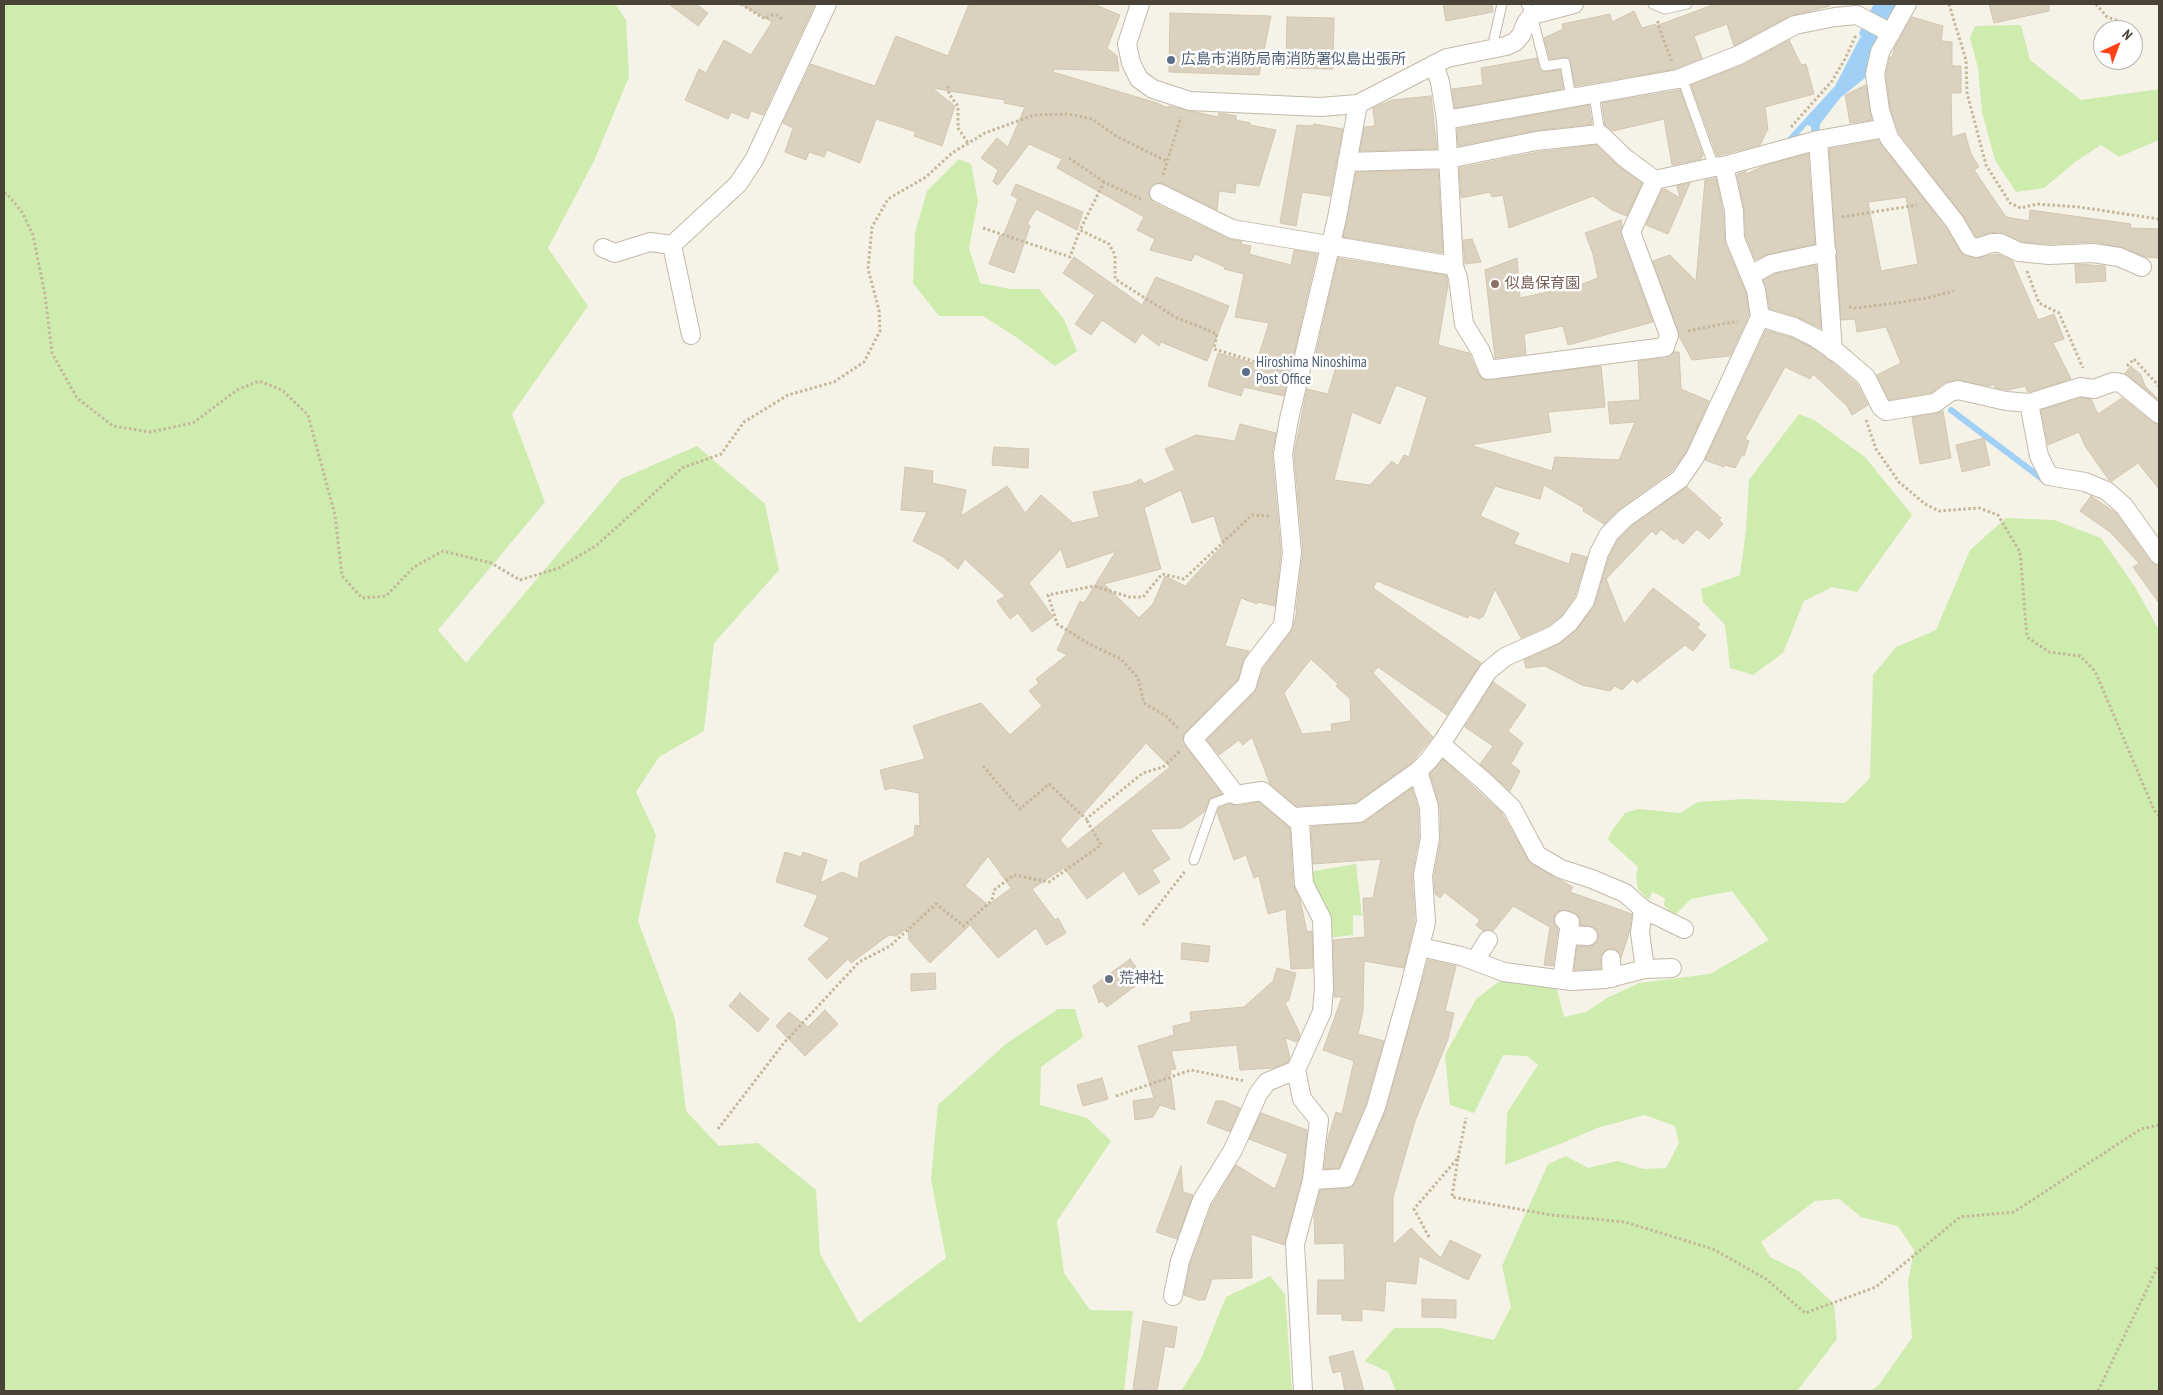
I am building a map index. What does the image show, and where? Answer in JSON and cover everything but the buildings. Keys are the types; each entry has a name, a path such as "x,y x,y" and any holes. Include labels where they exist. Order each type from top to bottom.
{"street":[{"path":"672,245 738,184 754,160 827,4"},
{"path":"1140,4 1127,44 1131,63 1139,79 1153,89 1186,100 1320,107 1358,104 1447,58 1514,42 1522,34 1529,9 1574,4"},
{"path":"1907,4 1889,31 1880,52 1875,74 1885,128 1889,138 1955,222 1972,247 2000,243 2019,252 2049,255 2093,252 2119,257 2142,267"},
{"path":"1446,120 1680,78 1739,55 1795,26 1835,17 1861,14 1889,31"},
{"path":"1434,64 1440,82 1446,120 1454,266 1458,278 1464,324 1480,350 1488,370 1665,347 1669,335 1631,232 1655,180"},
{"path":"1303,1391 1295,1244 1312,1180 1319,1120 1302,1098 1296,1070 1322,1012 1324,988 1322,919 1304,884 1300,823 1262,791 1236,795 1193,739 1247,685 1253,664 1283,625 1292,553 1283,454 1299,375 1330,244 1358,104"},
{"path":"1347,162 1448,159 1536,141 1600,134 1625,158 1655,180 1719,167 1818,140 1885,128"},
{"path":"1818,140 1833,351"},
{"path":"1293,817 1359,813 1418,771 1441,744 1488,671 1505,657 1554,635 1569,623 1585,601 1599,553 1608,534 1625,518 1680,479 1695,457 1760,317 1759,300 1736,239 1734,211 1719,167"},
{"path":"1159,194 1232,229 1454,266"},
{"path":"603,248 615,253 650,242 672,245"},
{"path":"672,245 691,335"},
{"path":"1751,275 1771,264 1827,252"},
{"path":"1760,317 1801,330 1816,338 1866,377 1881,407 1886,411 1935,403 1950,392 1958,390 2006,401 2029,403 2080,387 2092,388 2113,382 2121,383 2159,414"},
{"path":"2029,403 2039,456 2049,476 2086,482 2107,490 2124,506 2159,555"},
{"path":"1441,744 1486,782 1512,808 1537,855 1561,869 1592,879 1625,893 1643,909 1684,929"},
{"path":"1312,1180 1346,1178 1376,1108 1420,947 1426,922 1423,875 1430,838 1430,807 1418,771"},
{"path":"1643,909 1640,933 1645,969"},
{"path":"1562,980 1566,928 1588,936"},
{"path":"1475,961 1488,940"},
{"path":"1420,947 1475,961 1502,971 1571,981 1612,978 1645,969 1672,968"},
{"path":"1611,959 1612,978"},
{"path":"1502,971 1508,965 1528,966"},
{"path":"1173,1296 1180,1261 1202,1200 1233,1150 1258,1094 1268,1082 1296,1070"}],"lane":[{"path":"1495,48 1494,39 1502,4"},
{"path":"1656,6 1671,9 1687,4"},
{"path":"1529,9 1545,66 1565,63 1571,98"},
{"path":"1680,78 1719,167"},
{"path":"1594,94 1600,134"},
{"path":"1194,860 1214,803 1236,795"}],"path":[{"path":"741,4 765,19 772,15 777,15 782,19"},
{"path":"1950,4 1966,60 1967,93 1986,166 2010,203 2021,208 2037,204 2070,206 2159,219"},
{"path":"2096,4 2107,17 2116,20"},
{"path":"1656,6 1658,25 1680,78"},
{"path":"1790,128 1832,82 1845,59 1861,14"},
{"path":"948,86 949,94 958,106 958,128 968,143"},
{"path":"1069,158 1104,182 1153,206 1159,194 1166,161 1170,154 1186,100"},
{"path":"4,193 22,212 33,235 52,353 77,398 113,426 150,432 193,423 237,390 259,381 282,390 308,415 335,514 342,576 362,598 386,596 414,567 443,551 491,563 520,580 559,568 596,545 682,468 721,454 744,422 788,395 834,382 864,362 880,331 879,310 868,269 872,227 888,200 926,177 952,152 985,133 1034,115 1068,114 1092,119 1116,136 1166,161"},
{"path":"983,228 1070,257 1080,230 1104,182"},
{"path":"1824,219 1939,201"},
{"path":"1080,230 1109,244 1115,255 1115,279 1175,317 1217,334 1214,349 1299,375"},
{"path":"2019,252 2039,303 2060,313 2092,388"},
{"path":"1831,307 1857,308 1896,304 1954,291"},
{"path":"1669,335 1760,317"},
{"path":"1866,412 1866,420 1876,449 1899,482 1911,494 1925,504 1939,510 1979,508 1998,515 2020,552 2027,636 2049,652 2080,656 2094,671 2154,810 2159,816"},
{"path":"1193,739 1189,740 1166,716 1144,703 1138,678 1121,659 1089,644 1057,624 1048,595 1094,586 1129,597 1143,597 1162,574 1184,579 1252,515 1288,516"},
{"path":"1086,818 1143,773 1162,767 1193,739"},
{"path":"718,1129 784,1043 859,962 890,946 936,904 964,926 992,900 994,890 1014,875 1049,882 1102,845 1086,818 1049,784 1020,809 983,766"},
{"path":"1144,925 1194,860"},
{"path":"1116,1096 1191,1070 1243,1080 1268,1082"},
{"path":"1466,1118 1452,1197 1551,1215 1625,1222 1713,1249 1766,1279 1805,1313 1876,1287 1960,1216 2014,1212 2141,1129 2159,1125"},
{"path":"1429,1237 1414,1209 1458,1158"},
{"path":"2098,1391 2159,1264"}],"green space":[{"path":"4,4 615,4 626,20 629,77 594,161 548,248 588,306 512,414 545,502 438,630 466,663 621,479 697,446 765,504 779,570 714,643 704,731 659,757 636,792 656,835 638,921 675,1019 686,1111 719,1146 758,1143 816,1190 820,1254 859,1323 946,1258 931,1179 938,1105 1007,1043 1058,1009 1075,1009 1083,1037 1041,1067 1040,1105 1087,1118 1111,1141 1057,1221 1064,1273 1090,1310 1133,1311 1124,1391 4,1391"},
{"path":"2021,25 2030,60 2081,100 2159,89 2159,140 2119,157 2101,145 2075,162 2044,188 2016,192 1995,160 1982,112 1978,68 1970,38 1975,26"},
{"path":"959,159 971,164 978,201 969,248 980,283 1010,289 1039,289 1064,319 1077,351 1055,366 1019,339 983,316 939,316 913,283 915,233 927,191"},
{"path":"1799,414 1814,420 1865,457 1912,515 1857,592 1832,587 1804,601 1783,653 1753,675 1730,668 1725,625 1703,602 1701,589 1740,575 1746,531 1749,480"},
{"path":"2006,518 2054,520 2101,538 2135,587 2159,630 2159,1391 1870,1391 1878,1386 1912,1338 1908,1282 1914,1250 1898,1226 1861,1217 1839,1199 1815,1201 1761,1242 1770,1257 1800,1272 1834,1304 1837,1339 1797,1391 1396,1391 1388,1372 1365,1361 1394,1328 1441,1328 1494,1340 1511,1307 1502,1266 1548,1164 1566,1156 1588,1168 1618,1161 1644,1169 1666,1168 1679,1143 1675,1126 1645,1115 1597,1128 1505,1165 1507,1113 1538,1065 1527,1056 1503,1055 1474,1113 1450,1105 1445,1055 1476,999 1504,978 1556,986 1564,1017 1586,1012 1607,998 1639,983 1710,974 1769,940 1732,891 1691,899 1674,916 1664,905 1665,898 1652,892 1649,900 1638,889 1636,877 1638,867 1608,840 1611,832 1625,813 1638,809 1680,813 1698,802 1744,799 1845,803 1870,778 1873,675 1896,647 1936,630 1970,550"},
{"path":"1356,864 1362,916 1353,915 1353,935 1328,938 1308,872"},
{"path":"1270,1276 1285,1294 1292,1391 1181,1391 1201,1359 1226,1297"}],"water":[{"path":"1874,4 1899,4 1869,79 1865,78 1840,98 1820,124 1819,136 1812,137 1811,126 1807,125 1788,147 1782,144 1835,86 1861,36 1859,34 1863,24"}],"waterway":[{"path":"1951,410 2045,481"}],"place":[{"name":"広島市消防局南消防署似島出張所","path":"1171,60"},
{"name":"似島保育園","path":"1495,284"},
{"name":"Hiroshima Ninoshima Post Office","path":"1246,372"},
{"name":"荒神社","path":"1109,979"}]}
